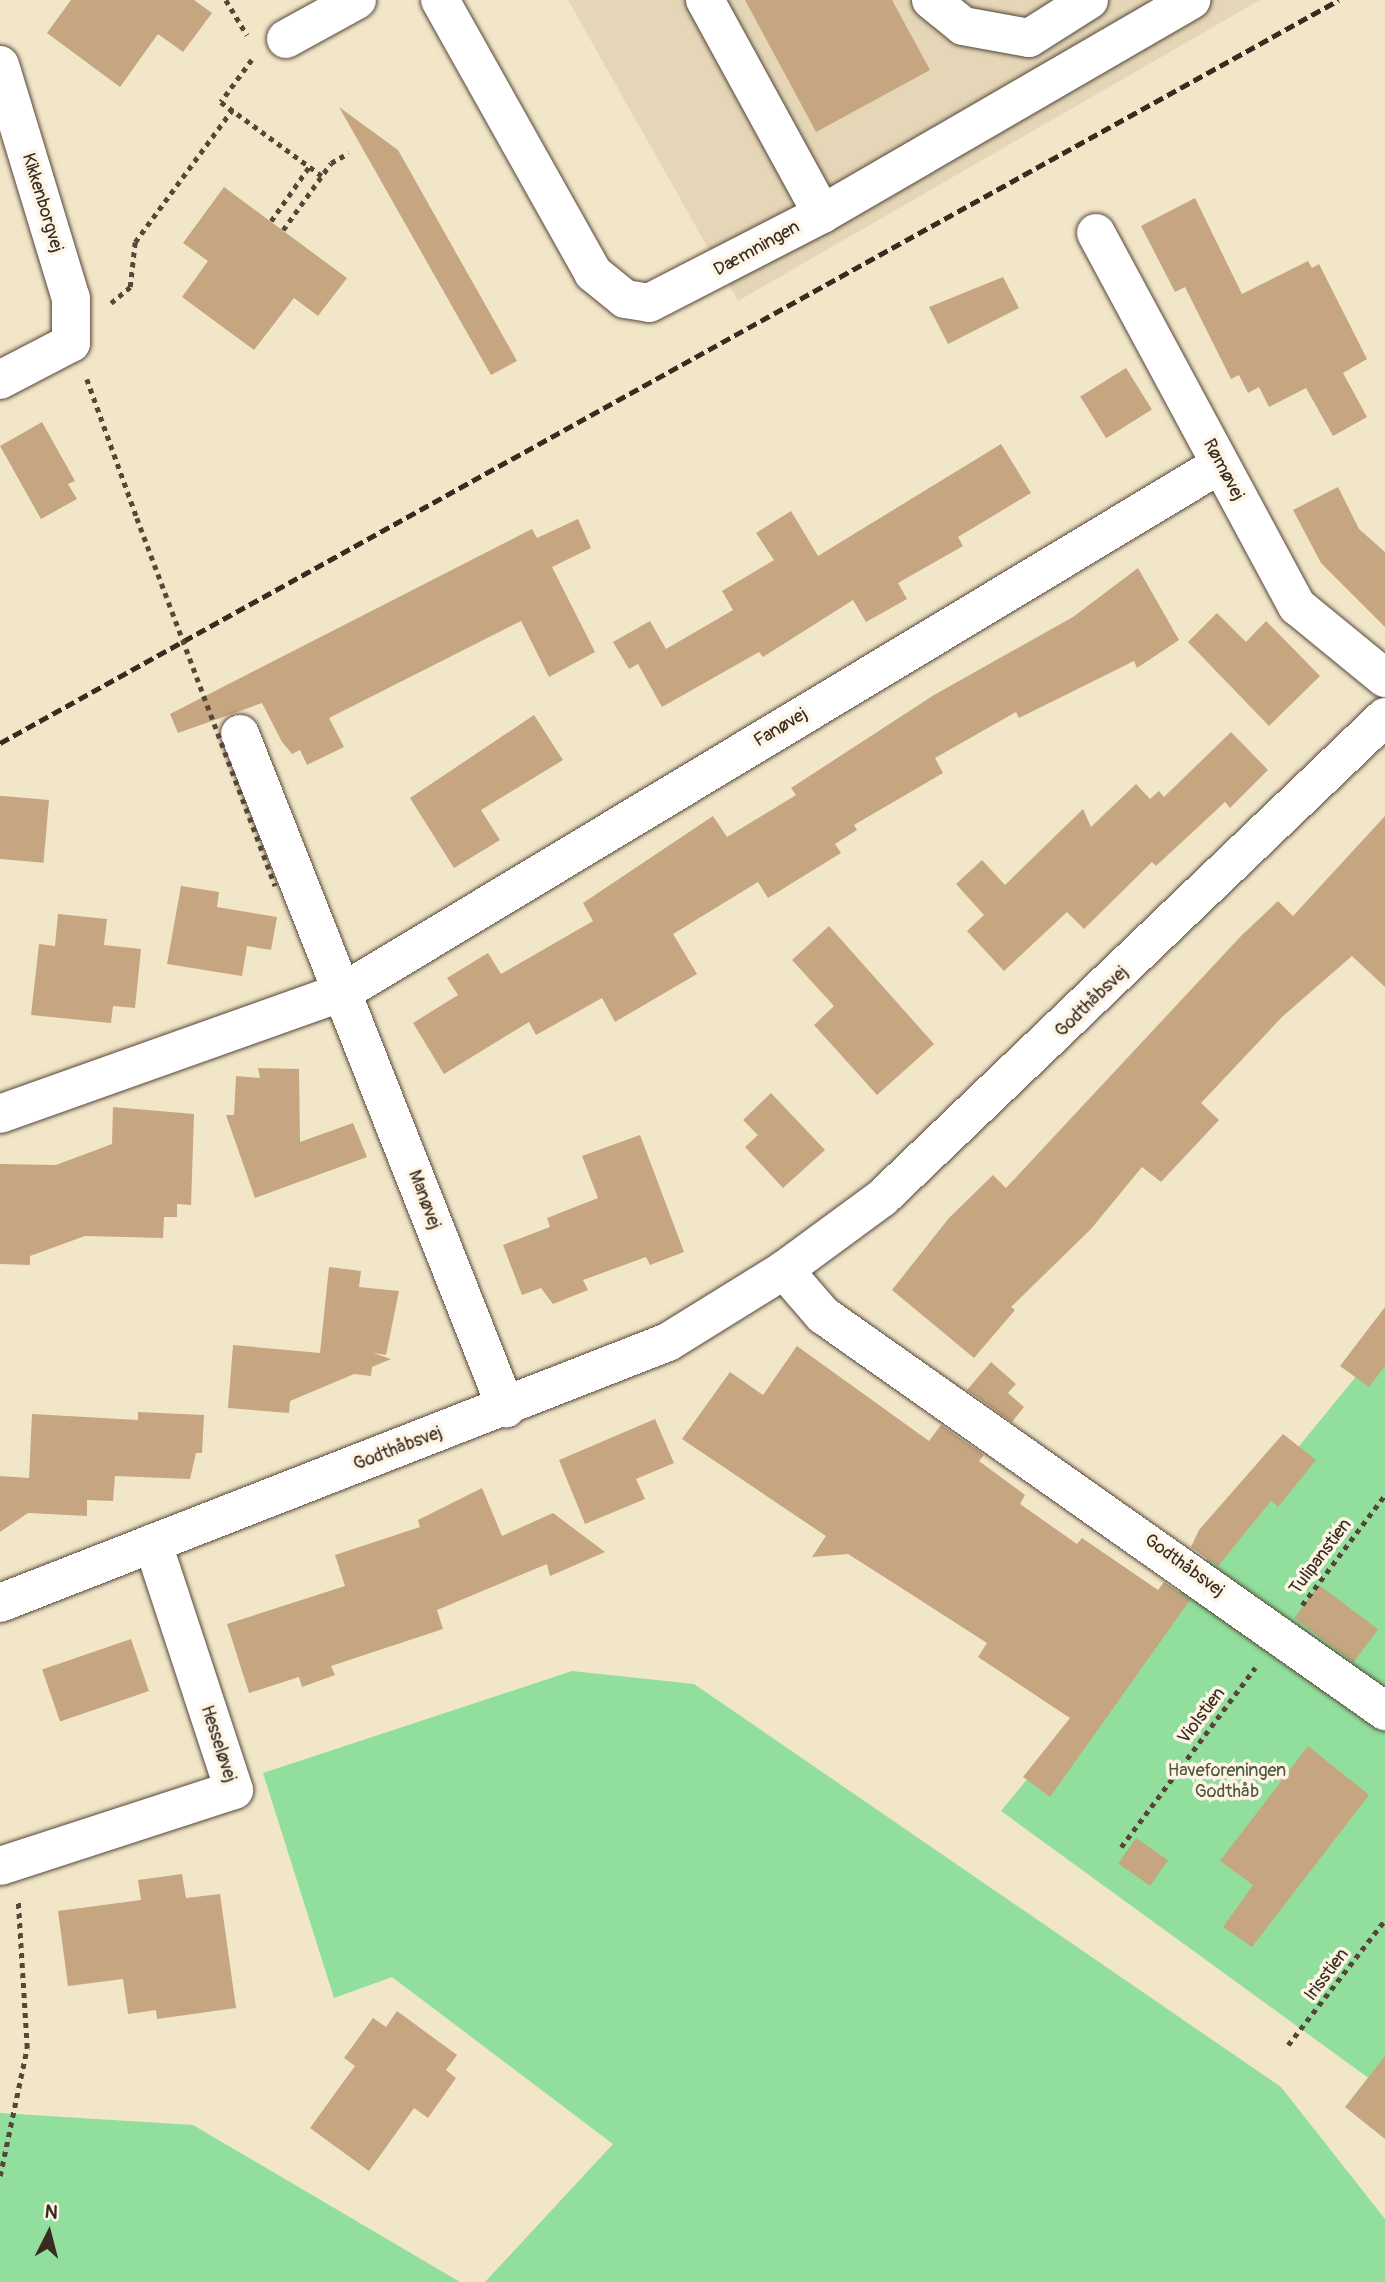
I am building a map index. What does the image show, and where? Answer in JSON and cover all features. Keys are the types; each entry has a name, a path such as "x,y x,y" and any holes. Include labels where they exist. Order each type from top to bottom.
{"street":[{"path":"265,44 357,0"},
{"name":"Dæmningen","path":"440,0 570,236 607,289 649,303 671,297 822,214 1191,0"},
{"path":"705,0 822,214"},
{"path":"931,0 962,26 987,35 1029,38 1074,6"},
{"name":"Kikkenborgvej","path":"0,65 71,298 71,333"},
{"name":"Rømøvej","path":"1096,233 1297,606 1385,678"},
{"path":"0,380 71,333"},
{"name":"Fanøvej","path":"343,992 1219,465"},
{"name":"Godthåbsvej","path":"0,1603 506,1408 668,1342 784,1270 893,1188 1385,717"},
{"name":"Manøvej","path":"240,734 506,1408"},
{"path":"0,1114 343,992"},
{"name":"Godthåbsvej","path":"784,1270 823,1315 1173,1557 1385,1711"},
{"name":"Hesseløvej","path":"7,1864 234,1790 153,1543"}],"path":[{"path":"226,0 265,44 221,102 322,176"},
{"path":"232,110 135,242 130,287 71,333 137,518 275,886"},
{"path":"283,230 322,176 348,153"},
{"path":"271,221 309,167"},
{"name":"Tulipanstien","path":"1279,1636 1385,1494"},
{"name":"Violstien","path":"1121,1847 1279,1636"},
{"path":"0,2176 27,2048 7,1864"},
{"name":"Irisstien","path":"1288,2045 1385,1920"}],"shaded area":[{"path":"568,0 1260,0 738,301"}],"green space":[{"name":"Haveforeningen Godthåb","path":"1385,1341 1385,2090 1001,1811"},
{"path":"572,1671 694,1684 1281,2087 1385,2219 1385,2282 485,2282 613,2144 392,1977 334,1998 263,1773"},
{"path":"0,2113 193,2125 460,2282 0,2282"}],"building":[{"path":"71,0 194,0 212,13 183,52 158,34 120,87 47,33"},
{"path":"745,0 892,0 930,70 816,132"},
{"path":"339,107 398,150 517,361 491,375"},
{"path":"224,187 347,278 318,316 294,298 254,350 182,297 208,261 183,243"},
{"path":"1195,198 1242,294 1308,261 1312,268 1319,264 1367,359 1343,373 1367,417 1333,436 1306,388 1269,407 1259,387 1248,393 1239,375 1231,379 1185,287 1175,292 1141,226"},
{"path":"1003,277 1019,308 948,344 929,307"},
{"path":"1126,368 1152,410 1106,438 1080,397"},
{"path":"42,422 75,481 68,484 77,499 41,519 0,446"},
{"path":"1001,444 1031,493 958,537 963,546 898,583 907,599 866,622 853,600 763,657 759,652 662,707 638,664 629,669 613,642 650,621 666,649 733,610 722,591 774,560 756,533 791,511 818,556"},
{"path":"1338,487 1359,529 1385,552 1385,627 1321,563 1293,510"},
{"path":"578,519 591,548 552,567 595,652 549,677 521,621 329,718 344,747 307,765 300,750 292,754 282,742 262,703 178,733 170,714 532,529 537,538"},
{"path":"1138,568 1179,640 1137,668 1134,661 1019,718 1016,712 935,758 943,773 854,825 857,830 835,844 841,853 768,898 758,882 673,934 697,974 615,1022 602,998 536,1035 529,1022 444,1074 413,1023 458,995 447,978 488,953 501,974 593,921 583,903 713,816 727,837 796,795 791,788 934,695 1073,617"},
{"path":"1217,613 1246,642 1266,621 1320,676 1269,726 1188,642"},
{"path":"534,715 563,760 481,810 500,840 454,868 410,798"},
{"path":"1231,732 1268,770 1230,808 1225,802 1156,866 1152,862 1084,929 1067,912 1004,971 967,931 984,915 956,884 982,860 1005,885 1083,809 1091,827 1136,784 1150,799 1159,791 1164,797"},
{"path":"0,796 49,800 44,863 0,859"},
{"path":"1385,816 1385,987 1352,956 1283,1016 1201,1103 1219,1120 1161,1182 1142,1167 1091,1229 1011,1307 1015,1310 974,1358 892,1290 949,1218 993,1175 1006,1188 1241,936 1278,901 1293,916"},
{"path":"181,886 219,892 217,907 277,917 271,950 247,946 242,976 167,964"},
{"path":"58,914 107,919 104,945 141,949 135,1008 113,1006 111,1023 31,1015 39,944 55,946"},
{"path":"829,926 934,1044 877,1095 814,1025 834,1006 792,960"},
{"path":"258,1068 299,1069 300,1142 353,1123 367,1157 255,1198 226,1115 234,1115 236,1076 260,1078"},
{"path":"771,1093 825,1150 783,1188 745,1147 758,1135 743,1120"},
{"path":"113,1107 194,1114 191,1205 177,1204 177,1217 164,1217 163,1238 85,1236 30,1256 30,1265 0,1264 0,1164 56,1165 112,1144"},
{"path":"640,1135 684,1252 650,1265 646,1257 583,1280 588,1290 553,1304 541,1288 522,1295 503,1245 550,1227 547,1218 598,1198 582,1156"},
{"path":"329,1267 361,1271 359,1287 399,1291 386,1355 373,1353 391,1359 372,1367 371,1376 354,1374 290,1401 289,1413 228,1408 233,1345 320,1353"},
{"path":"1385,1307 1385,1366 1369,1387 1340,1366"},
{"path":"797,1346 929,1441 941,1425 984,1455 979,1461 1025,1495 1020,1504 1077,1544 1082,1538 1158,1590 1164,1582 1190,1600 1050,1797 1023,1777 1070,1718 978,1657 987,1643 848,1554 812,1557 826,1536 682,1439 730,1372 763,1395"},
{"path":"991,1362 1016,1384 1008,1393 1024,1407 1012,1422 967,1390"},
{"path":"138,1412 204,1415 202,1453 196,1453 190,1479 115,1476 113,1501 87,1500 87,1516 28,1513 0,1532 0,1476 29,1478 32,1414 138,1420"},
{"path":"655,1419 674,1463 636,1479 645,1499 585,1524 559,1460"},
{"path":"1283,1434 1316,1460 1278,1507 1271,1501 1218,1566 1191,1547 1199,1530"},
{"path":"482,1488 502,1536 553,1513 605,1552 550,1576 547,1564 437,1610 443,1629 331,1666 335,1675 302,1687 299,1677 249,1693 227,1624 345,1586 335,1555 420,1527 418,1520"},
{"path":"1319,1585 1378,1630 1353,1662 1294,1618"},
{"path":"131,1639 149,1691 60,1722 42,1670"},
{"path":"1308,1746 1369,1795 1252,1947 1223,1927 1253,1885 1220,1861"},
{"path":"1136,1838 1168,1860 1150,1886 1118,1863"},
{"path":"182,1874 186,1898 220,1894 236,2008 157,2019 156,2010 128,2014 123,1979 68,1986 58,1911 141,1900 138,1880"},
{"path":"397,2011 457,2055 446,2070 456,2078 428,2118 414,2108 369,2171 310,2128 355,2066 344,2058 373,2018 386,2027"},
{"path":"1385,2056 1385,2139 1345,2107"}],"railway":[{"path":"0,743 1339,0"}]}
